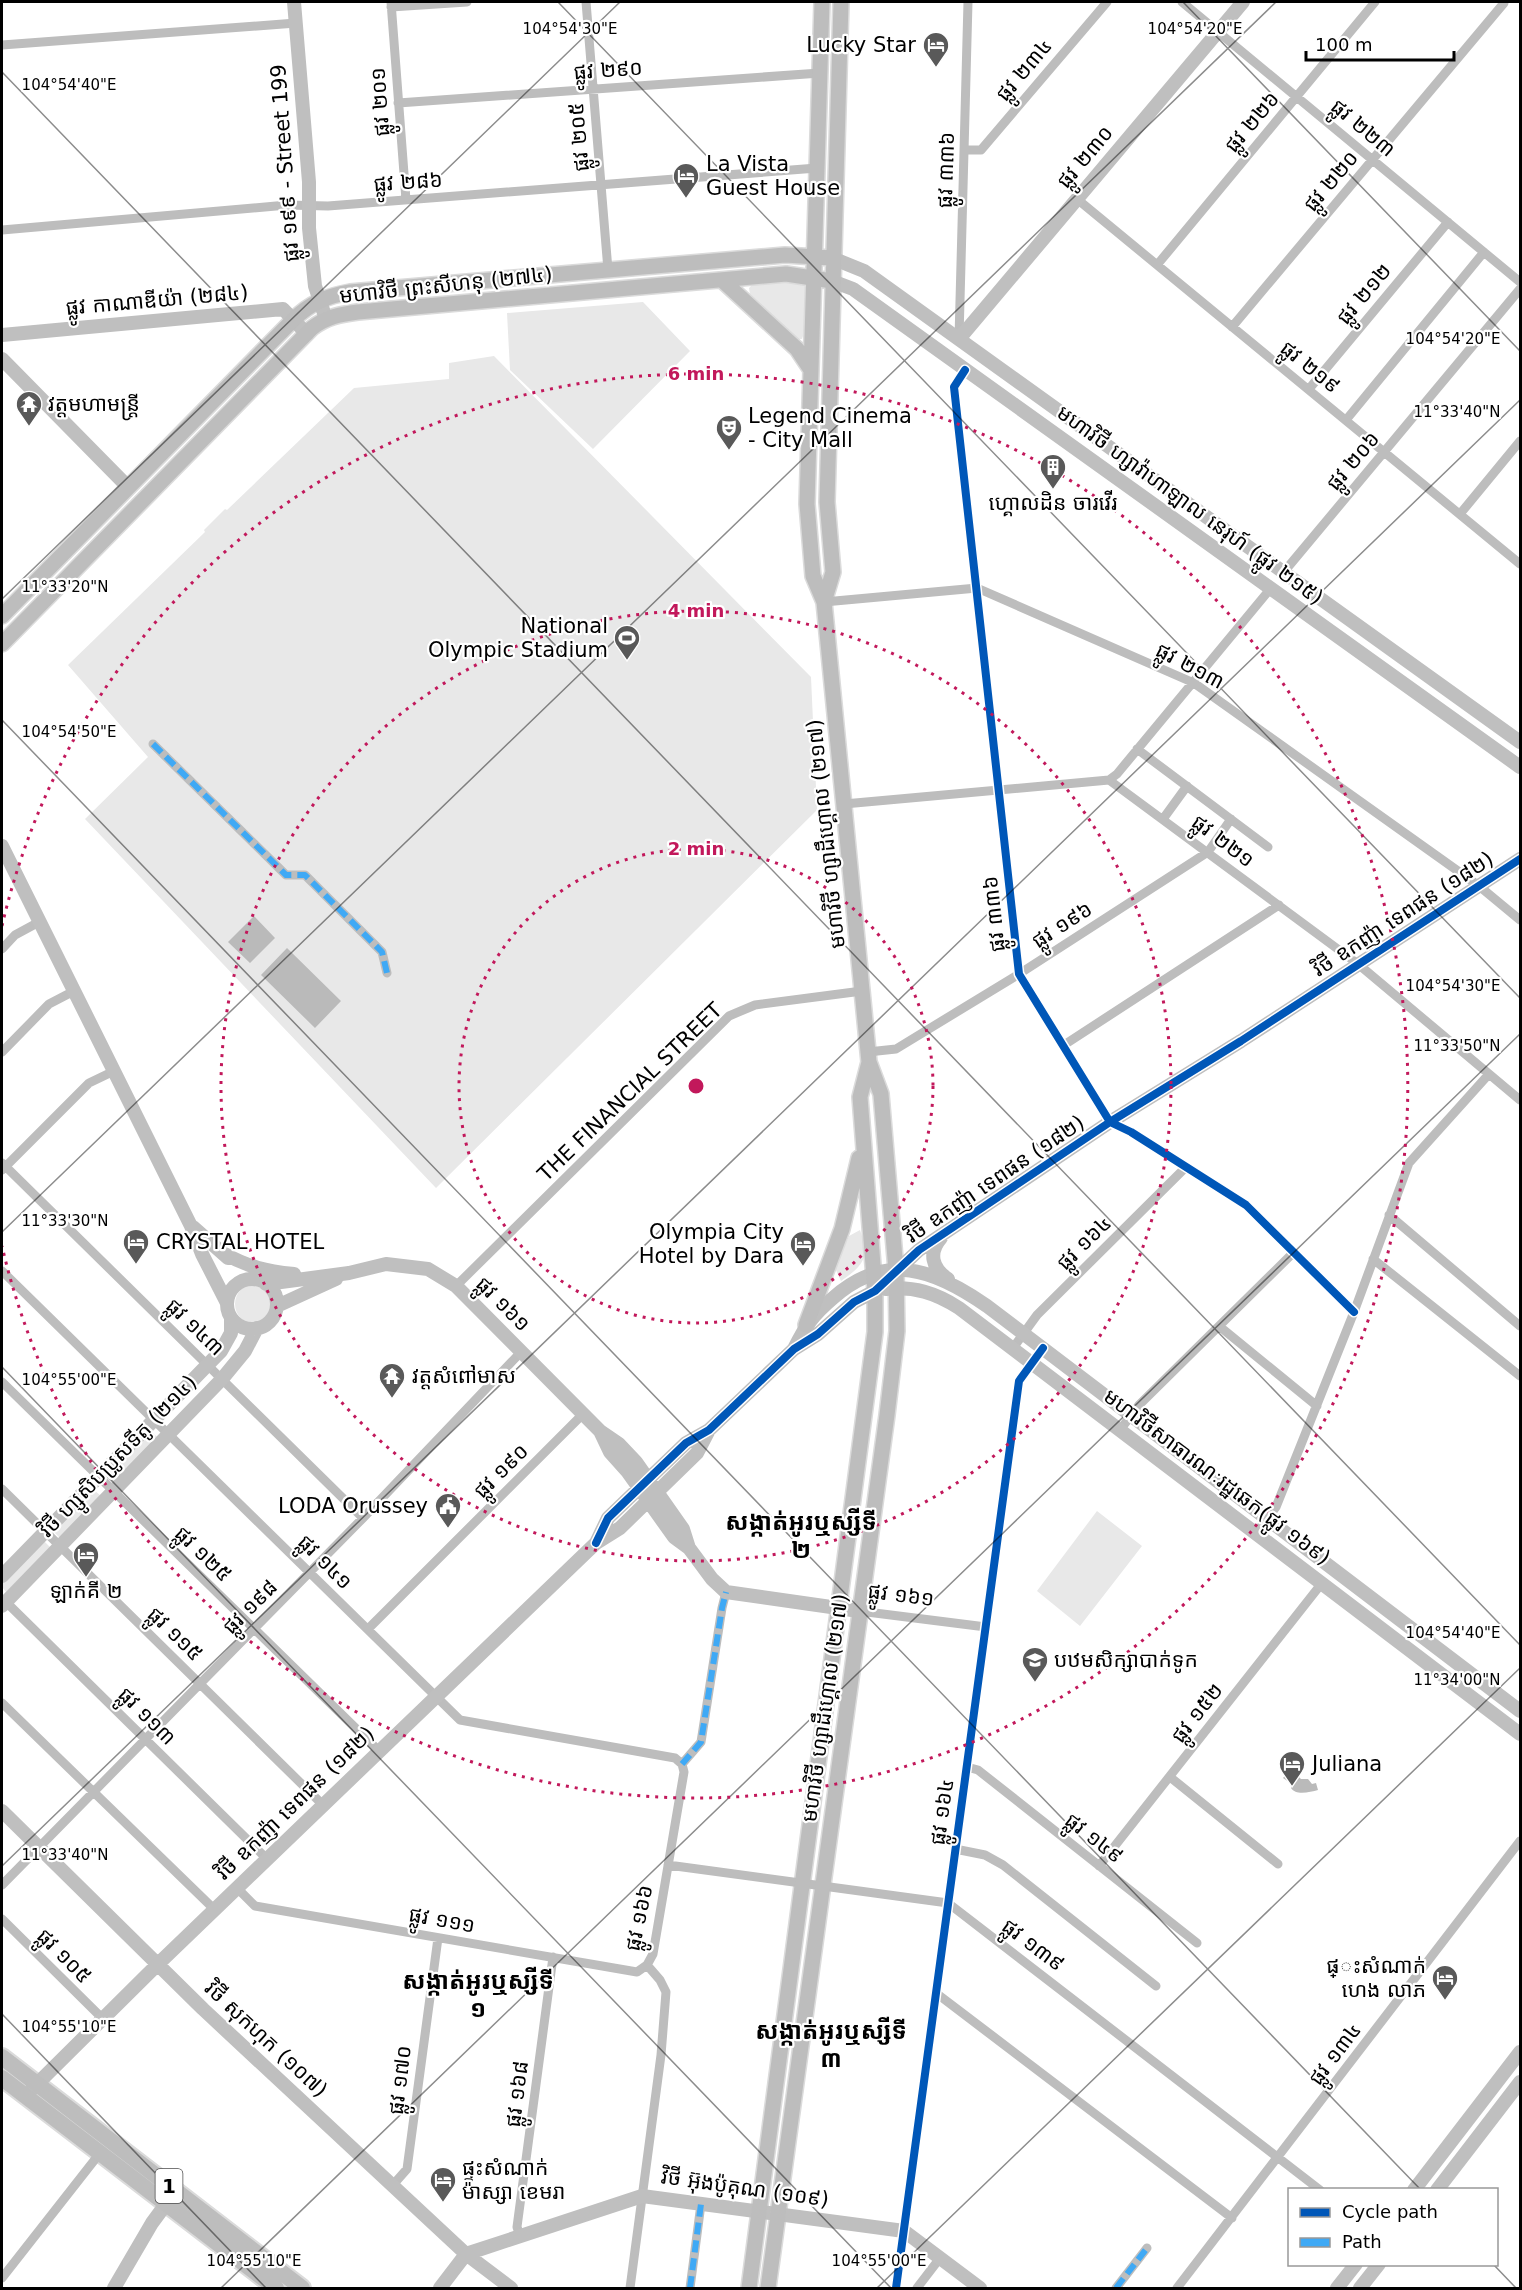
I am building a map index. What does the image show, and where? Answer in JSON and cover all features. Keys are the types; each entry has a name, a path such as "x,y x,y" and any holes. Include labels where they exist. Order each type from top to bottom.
{"highway":[{"name":"1","path":"2,2057 31,2090 100,2153 276,2289"},
{"name":"1","path":"2,2078 31,2090 302,2289"}],"main road":[{"name":"មហាវិថី ហ្សាដឹហ្គោល (២១៧)","path":"822,2 807,504 813,576 825,602"},
{"name":"មហាវិថី ហ្សាដឹហ្គោល (២១៧)","path":"768,2289 897,1331 896,1270 881,1094 869,1057 825,602 832,572 827,502 832,258 841,2"},
{"name":"មហាវិថី ព្រះសីហនុ (២៧៤)","path":"2,616 302,310 319,300 350,292 785,255 832,258"},
{"name":"មហាវិថី ព្រះសីហនុ (២៧៤)","path":"2,644 307,334 326,319 358,312 786,274 832,281"},
{"path":"723,281 797,349 811,370"},
{"name":"មហាវិថី ហ្សាដឹហ្គោល (២១៧)","path":"749,2289 875,1332 875,1291 860,1097 869,1057"},
{"path":"806,1324 842,1228 854,1185 863,1137"},
{"path":"864,1412 887,1415"}],"street":[{"name":"ផ្លូវ ១៩៩ - Street 199","path":"294,2 315,286 326,319"},
{"path":"391,4 467,2"},
{"name":"ផ្លូវ ២០៥","path":"586,2 608,270"},
{"name":"ផ្លូវ ៣៣៦","path":"959,339 968,2"},
{"name":"ផ្លូវ ២៣៤","path":"964,150 981,150 1107,2"},
{"name":"ផ្លូវ ២២៣","path":"1182,2 1521,282"},
{"name":"ផ្លូវ ២៣០","path":"959,339 1243,2"},
{"name":"ផ្លូវ ២២៦","path":"1157,265 1375,2"},
{"name":"ផ្លូវ ២២០","path":"1232,327 1504,3"},
{"name":"ផ្លូវ ២០១","path":"391,4 406,200"},
{"path":"2,45 296,22"},
{"name":"ផ្លូវ ២៩០","path":"398,104 820,73"},
{"name":"ផ្លូវ ២៨៦","path":"2,230 287,206 328,206 817,168"},
{"name":"ផ្លូវ ២១៩","path":"1077,199 1521,564"},
{"name":"ផ្លូវ ២១២","path":"1309,390 1448,222"},
{"path":"1346,420 1484,252"},
{"name":"មហាវិថី ហ្សាវ៉ាហាឡាល នេរុហ៍ (ផ្លូវ ២១៥)","path":"832,258 864,271 1521,742"},
{"name":"មហាវិថី ហ្សាវ៉ាហាឡាល នេរុហ៍ (ផ្លូវ ២១៥)","path":"832,281 854,289 1521,767"},
{"name":"ផ្លូវ ២០៦","path":"1283,573 1521,290"},
{"name":"ផ្លូវ កាណាឌីយ៉ា (២៨៤)","path":"2,335 283,309 307,334"},
{"path":"2,359 128,487"},
{"name":"ផ្លូវ ៣៣៦","path":"965,370 954,387 1019,974 1110,1122"},
{"path":"1460,514 1521,441"},
{"name":"ផ្លូវ ២១៣","path":"825,602 977,588 1194,683 1479,886 1521,920"},
{"path":"844,804 1109,780 1117,774 1194,683 1271,588"},
{"path":"153,744 286,875 305,875 382,952 387,974"},
{"path":"1137,749 1268,847"},
{"name":"ផ្លូវ ២២១","path":"1109,780 1358,964 1521,1100"},
{"path":"1163,819 1187,786"},
{"path":"1208,852 1231,819"},
{"path":"2,848 191,1226 227,1303 231,1319 231,1333 227,1342 207,1365 2,1576"},
{"name":"ផ្លូវ ១៩៦","path":"869,1057 896,1049 1019,974 1208,852"},
{"name":"វិថី ឧកញ៉ា ទេពផន (១៨២)","path":"596,1543 608,1518 686,1443 710,1430 794,1349 818,1334 854,1302 875,1291 919,1250 1110,1122 1241,1041 1521,859"},
{"path":"1064,1046 1279,905"},
{"path":"2,949 15,935 39,922"},
{"path":"2,1052 50,1004 74,991"},
{"name":"THE FINANCIAL STREET","path":"456,1286 729,1016 755,1005 862,991"},
{"path":"3,1167 89,1083 114,1071"},
{"path":"1256,1533 1276,1507 1354,1312 1409,1163 1489,1074"},
{"path":"1110,1122 1131,1132 1246,1205 1354,1312"},
{"name":"ផ្លូវ ១៤៣","path":"3,1167 363,1518"},
{"name":"ផ្លូវ ១៦៤","path":"1012,1348 1037,1315 1185,1168"},
{"path":"1389,1215 1521,1326"},
{"path":"954,1225 939,1240 932,1256 938,1271 957,1286"},
{"path":"191,1226 223,1253 247,1280"},
{"path":"223,1253 244,1265 272,1272 323,1276"},
{"path":"1120,1430 1139,1405 1293,1253"},
{"path":"1373,1259 1521,1376"},
{"name":"ផ្លូវ ១៦១","path":"266,1284 349,1273 386,1264 428,1269 456,1286 600,1431 619,1444 636,1462 644,1483 674,1537 689,1548 712,1579 726,1592 986,1627"},
{"name":"មហាវិថីសាធារណៈរដ្ឋឆេក(ផ្លូវ ១៦៩)","path":"873,1272 896,1270 928,1274 957,1286 1024,1333 1521,1712"},
{"name":"ផ្លូវ ១៤១","path":"2,1271 460,1720 675,1758 682,1764"},
{"name":"វិថី ឧកញ៉ា ទេពផន (១៨២)","path":"794,1349 806,1324 843,1288 873,1272"},
{"name":"ផ្លូវ ១៦១","path":"277,1306 349,1273"},
{"path":"227,1303 233,1288 247,1280 254,1279 266,1284 275,1295 277,1306 268,1323 257,1329 240,1326 231,1319"},
{"name":"មហាវិថីសាធារណៈរដ្ឋឆេក(ផ្លូវ ១៦៩)","path":"875,1291 897,1287 923,1290 949,1301 1521,1734"},
{"path":"1219,1326 1317,1406"},
{"name":"វិថី ហ្សូសិបប្រូសទីតូ (២១៤)","path":"3,1602 222,1379 245,1351 257,1329"},
{"name":"ផ្លូវ ១៦៤","path":"896,2289 1019,1381 1042,1348"},
{"name":"ផ្លូវ ១៩៨","path":"2,1885 363,1518 521,1352"},
{"name":"ផ្លូវ ១២៥","path":"2,1382 379,1751"},
{"name":"ផ្លូវ ១៩០","path":"368,1629 583,1414"},
{"name":"វិថី ឧកញ៉ា ទេពផន (១៨២)","path":"31,2090 102,2018 596,1543 620,1528 653,1497 697,1453 710,1430"},
{"name":"ផ្លូវ ១១៥","path":"2,1489 323,1805"},
{"name":"ផ្លូវ ១៥២","path":"1100,1866 1322,1583"},
{"path":"682,1764 701,1742 726,1592"},
{"name":"ផ្លូវ ១១៣","path":"3,1602 267,1859"},
{"path":"2,1703 215,1910"},
{"name":"ផ្លូវ ១៦៦","path":"630,2289 661,2055 666,1992 660,1980 647,1965 653,1954 684,1772 682,1764"},
{"name":"ផ្លូវ ១៤៩","path":"967,1767 978,1770 1197,1943"},
{"path":"1170,1777 1278,1864"},
{"name":"វិថី សុកហុក (១០៧)","path":"2,1811 157,1965 392,2186 466,2254 511,2289"},
{"name":"ផ្លូវ ១៣៤","path":"1178,2289 1521,1841"},
{"path":"956,1849 985,1855 1003,1865 1156,1986"},
{"name":"ផ្លូវ ១៣៩","path":"668,1865 948,1903 1317,2188"},
{"name":"ផ្លូវ ១១១","path":"237,1888 255,1906 637,1972 647,1965"},
{"name":"ផ្លូវ ១០៥","path":"2,1919 102,2018"},
{"name":"ផ្លូវ ១៧០","path":"392,2186 407,2169 438,1938"},
{"name":"ផ្លូវ ១៦៨","path":"520,2236 517,2227 553,1957"},
{"path":"936,1993 1232,2218"},
{"path":"1416,2188 1521,2052"},
{"path":"1439,2188 1521,2082"},
{"path":"2,2278 100,2153"},
{"name":"វិថី អ៊ុងប៉ូគុណ (១០៩)","path":"466,2254 642,2196 904,2231 980,2289"},
{"path":"114,2289 152,2223 166,2204"},
{"path":"690,2289 701,2204"},
{"path":"1116,2289 1147,2248"},
{"path":"440,2289 466,2254"},
{"path":"917,2289 940,2258"},
{"path":"1337,2289 1355,2266"},
{"path":"1360,2289 1378,2266"}],"shaded area":[{"path":"805,282 802,339 796,339 750,294 749,288 754,283"},
{"path":"643,302 690,351 593,449 510,370 507,313"},
{"path":"494,356 811,677 817,810 436,1188 85,819 148,757 68,665 205,532 204,530 225,509 227,510 354,388 449,379 449,363"},
{"path":"254,916 275,938 250,963 228,942"},
{"path":"287,948 341,1001 315,1028 261,975"},
{"path":"860,1230 864,1248 863,1260 841,1281 835,1268 849,1236"},
{"path":"255,1284 269,1290 275,1304 269,1318 255,1324 241,1318 235,1304 241,1290"},
{"path":"150,1430 158,1438 112,1485 104,1477"},
{"path":"94,1490 101,1496 60,1538 53,1531"},
{"path":"1097,1511 1142,1546 1080,1626 1037,1591"},
{"path":"43,1540 50,1547 6,1592 2,1587 2,1582"},
{"path":"1291,1769 1301,1779 1308,1779 1312,1784 1316,1783 1318,1790 1303,1793 1293,1790 1292,1784 1283,1778"}],"marked path":[{"path":"153,744 286,875 305,875 382,952 387,973"},
{"path":"682,1764 701,1742 726,1592"},
{"path":"690,2288 701,2204"},
{"path":"1116,2288 1147,2248"}],"cycle path":[{"path":"965,370 954,387 1019,974 1110,1122 1131,1132 1246,1205 1354,1312"},
{"path":"596,1543 608,1518 686,1443 709,1430 794,1349 818,1334 854,1302 875,1291 919,1250 1110,1122 1241,1041 1520,859"},
{"path":"896,2288 1019,1381 1043,1348"}],"place":[{"name":"Lucky Star","path":"936,68"},
{"name":"La Vista Guest House","path":"686,199"},
{"name":"វត្តមហាមន្រ្តី","path":"29,427"},
{"name":"Legend Cinema - City Mall","path":"729,451"},
{"name":"ហ្គោលដិន ចារវើរ","path":"1053,490"},
{"name":"National Olympic Stadium","path":"627,661"},
{"name":"CRYSTAL HOTEL","path":"136,1265"},
{"name":"Olympia City Hotel by Dara","path":"803,1267"},
{"name":"វត្តសំពៅមាស","path":"392,1399"},
{"name":"LODA Orussey","path":"448,1529"},
{"name":"ឡាក់គី ២","path":"86,1578"},
{"name":"បឋមសិក្សាបាក់ទូក","path":"1035,1683"},
{"name":"Juliana","path":"1292,1787"},
{"name":"ផ្ះសំណាក់ ហេង លាភ","path":"1445,2001"},
{"name":"ផ្ទះសំណាក់ ម៉ាស្សា ខេមរា","path":"443,2203"}],"district":[{"name":"សង្កាត់អូរឬស្សីទី ២","path":"801,1536"},
{"name":"សង្កាត់អូរឬស្សីទី ១","path":"478,1995"},
{"name":"សង្កាត់អូរឬស្សីទី ៣","path":"831,2045"}]}
